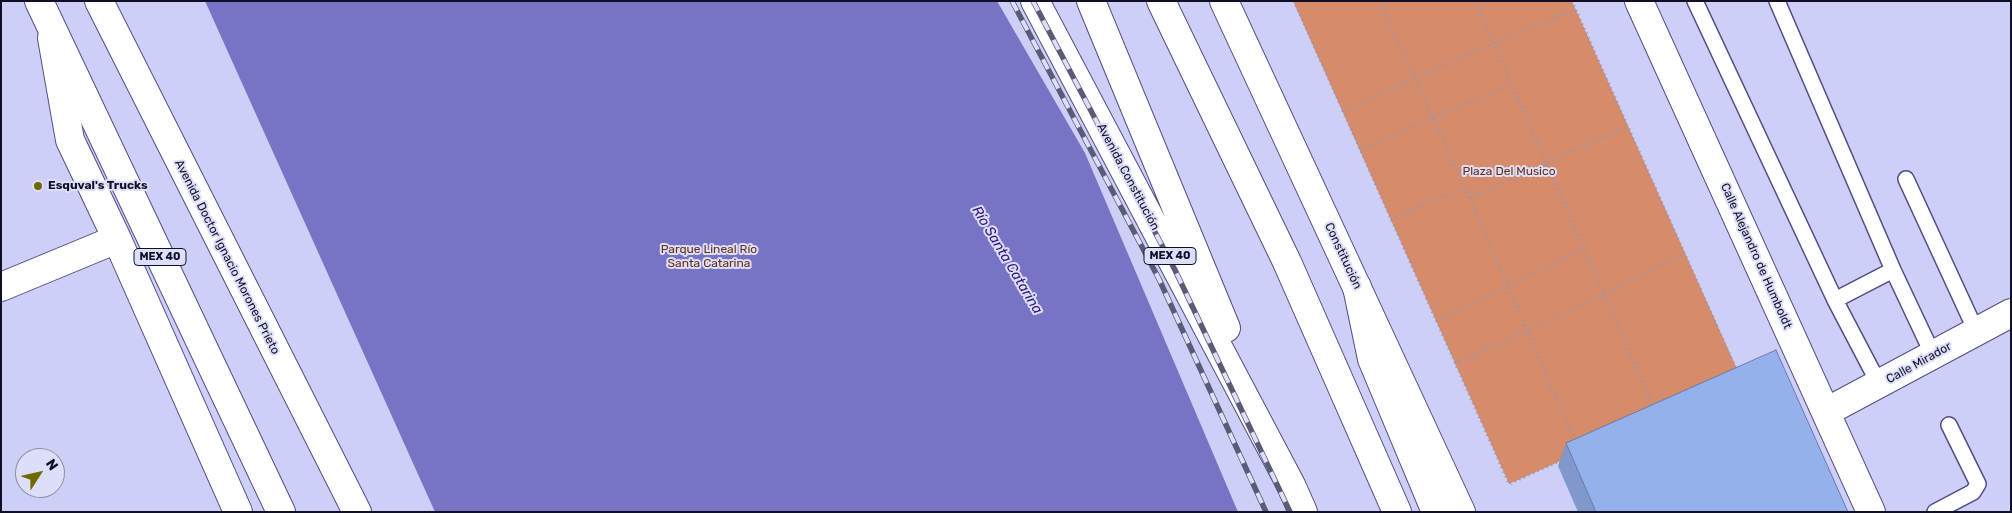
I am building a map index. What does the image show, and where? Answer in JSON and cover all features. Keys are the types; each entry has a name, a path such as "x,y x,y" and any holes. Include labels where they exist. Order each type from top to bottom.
{"main road":[{"name":"Avenida Doctor Ignacio Morones Prieto","path":"99,1 357,512"},
{"name":"Avenida Constitución","path":"1035,1 1291,484 1303,512"},
{"path":"1090,1 1291,484"},
{"path":"1161,1 1287,262 1397,512"},
{"name":"Constitución","path":"1224,1 1461,512"},
{"name":"Calle Alejandro de Humboldt","path":"1639,1 1871,512"},
{"path":"44,13 70,140 117,239 238,512"},
{"name":"MEX 40","path":"44,13 281,512"},
{"path":"1,287 117,239"},
{"path":"1357,287 1372,358 1436,512"},
{"name":"Calle Mirador","path":"1826,412 2011,312"},
{"path":"338,477 352,512"}],"lane":[{"path":"1695,1 1835,300 1879,384"},
{"path":"1777,1 1933,355"},
{"path":"1906,179 1976,331"},
{"path":"1835,300 1894,270"},
{"path":"1935,512 1973,492 1978,484 1949,425"}],"path":[{"path":"1294,1 1509,484 1571,456"},
{"path":"1379,1 1470,198 1580,452"},
{"path":"1475,1 1654,409"},
{"path":"1572,1 1738,371"},
{"path":"1342,111 1575,9"},
{"path":"1360,150 1511,85"},
{"path":"1470,198 1628,126"},
{"path":"1391,220 1464,187"},
{"path":"1436,321 1583,249"},
{"path":"1455,364 1603,295 1684,253"}],"green space":[{"name":"Plaza Del Musico","path":"1293,1 1572,1 1742,380 1509,484"}],"water":[{"name":"Río Santa Catarina","path":"205,1 997,1 1085,153 1238,512 435,512"}],"building":[{"path":"1776,350 1848,512 1596,512 1566,443"}],"railway":[{"path":"1012,1 1159,279 1266,512"},
{"path":"1033,1 1175,270 1290,512"}],"place":[{"name":"Esquval's Trucks","path":"38,186"}],"park label":[{"name":"Parque Lineal Río Santa Catarina","path":"709,257"}]}
